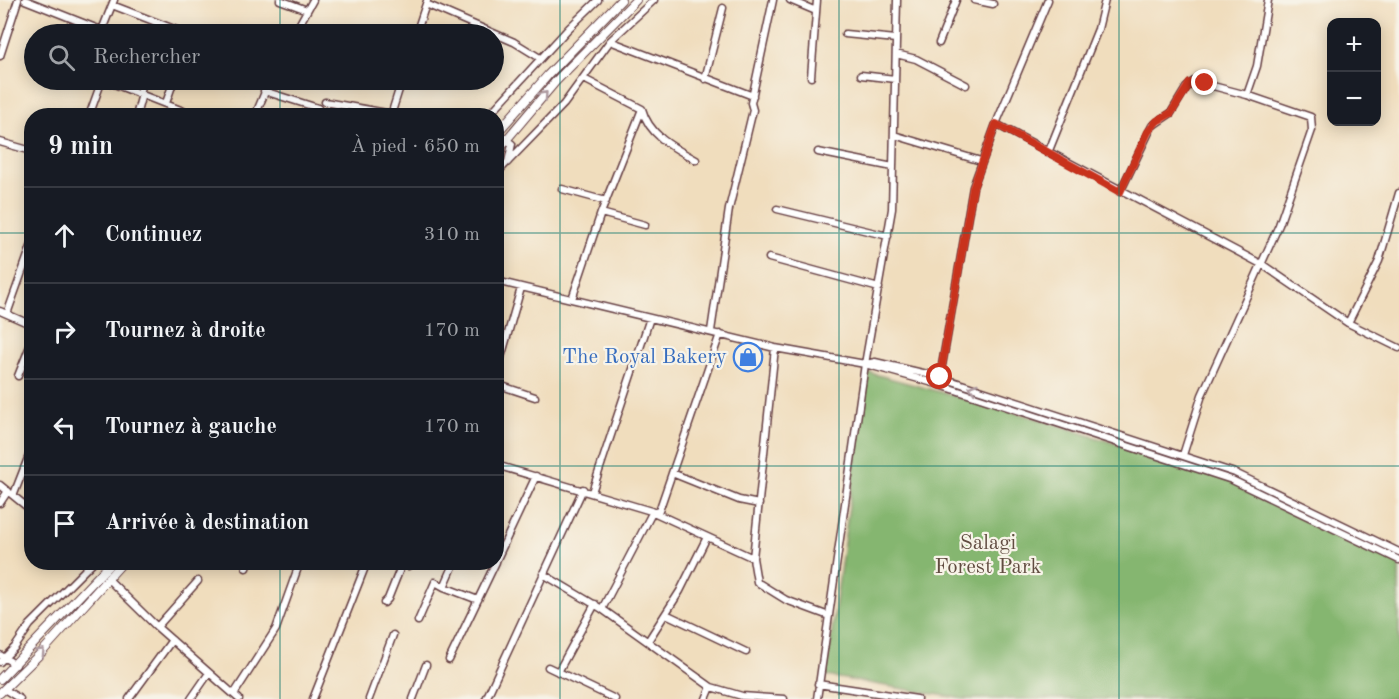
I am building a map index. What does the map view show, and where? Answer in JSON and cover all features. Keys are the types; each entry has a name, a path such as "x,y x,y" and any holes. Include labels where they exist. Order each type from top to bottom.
{"main road":[{"path":"504,124 558,64 621,0"},
{"path":"504,143 516,126 556,81 636,0"},
{"path":"2,691 108,570"},
{"path":"0,679 113,570"}],"street":[{"path":"0,56 18,0"},
{"path":"25,0 87,24"},
{"path":"280,0 307,10"},
{"path":"299,24 313,0"},
{"path":"496,108 540,58 598,0"},
{"path":"504,167 584,79 610,41 654,0"},
{"path":"711,332 729,209 753,110 753,96 773,0"},
{"path":"790,0 816,11"},
{"path":"811,77 817,0"},
{"path":"817,699 865,364 892,209 897,0"},
{"path":"939,43 956,0"},
{"path":"974,0 993,4"},
{"path":"940,377 973,188 981,161 1048,0"},
{"path":"1048,153 1098,29 1105,0"},
{"path":"1247,95 1261,48 1268,0"},
{"path":"104,24 113,2 164,24"},
{"path":"419,24 426,2 474,24"},
{"path":"705,79 723,8"},
{"path":"845,34 896,39"},
{"path":"504,37 540,58"},
{"path":"610,41 753,96"},
{"path":"896,54 916,59 966,85"},
{"path":"861,75 895,79"},
{"path":"584,79 642,109 646,126 677,150 696,160"},
{"path":"1120,192 1148,132 1157,121 1171,113 1190,83 1205,83 1306,113 1312,123 1301,162 1263,265 1202,395 1183,455"},
{"path":"92,108 99,90"},
{"path":"132,90 178,108"},
{"path":"138,108 141,90"},
{"path":"166,103 171,90"},
{"path":"393,108 399,90"},
{"path":"258,108 264,91 318,108"},
{"path":"325,102 355,108"},
{"path":"572,298 606,201 642,109"},
{"path":"996,124 1120,192 1263,265 1348,323 1399,348"},
{"path":"894,135 981,161"},
{"path":"504,138 512,144 508,163"},
{"path":"0,142 24,149"},
{"path":"818,152 893,167"},
{"path":"562,189 606,201"},
{"path":"1348,323 1378,261 1399,193"},
{"path":"777,208 888,236"},
{"path":"602,213 645,225"},
{"path":"769,258 879,288"},
{"path":"7,314 24,266"},
{"path":"504,283 775,348 865,364 948,388 1232,480 1399,560"},
{"path":"504,347 521,288"},
{"path":"0,311 24,321"},
{"path":"592,492 650,318"},
{"path":"603,609 651,513 659,510 720,334"},
{"path":"775,348 753,558 757,582 786,600 829,616"},
{"path":"18,376 24,361"},
{"path":"865,364 875,362 940,377 1235,473 1399,552"},
{"path":"504,387 535,397"},
{"path":"0,503 11,492 24,465"},
{"path":"504,467 583,489 654,513 753,558"},
{"path":"672,472 739,500 759,504"},
{"path":"504,545 536,476"},
{"path":"0,485 24,504"},
{"path":"486,699 583,489"},
{"path":"648,641 666,614 707,537"},
{"path":"16,665 2,658 30,625 83,570"},
{"path":"97,570 157,627 237,696 276,629 298,570"},
{"path":"312,699 364,570"},
{"path":"384,603 399,570"},
{"path":"444,586 451,570"},
{"path":"449,660 492,570"},
{"path":"543,574 603,609 711,687 742,696 784,699"},
{"path":"157,627 198,581"},
{"path":"418,621 435,582 478,600"},
{"path":"558,672 595,604"},
{"path":"666,614 746,652"},
{"path":"369,699 393,635"},
{"path":"129,699 172,640"},
{"path":"413,699 426,665"},
{"path":"548,667 615,699"},
{"path":"191,699 209,673"},
{"path":"818,684 917,699"},
{"path":"706,699 711,687"},
{"path":"2,691 21,699"}],"green space":[{"name":"Salagi Forest Park","path":"867,372 1042,420 1241,484 1399,556 1399,699 964,699 826,676"}],"place":[{"name":"The Royal Bakery","path":"748,357"}],"route":[{"path":"940,377 973,188 996,124 1120,192 1152,126 1171,113 1190,83 1194,81 1205,83"}]}
